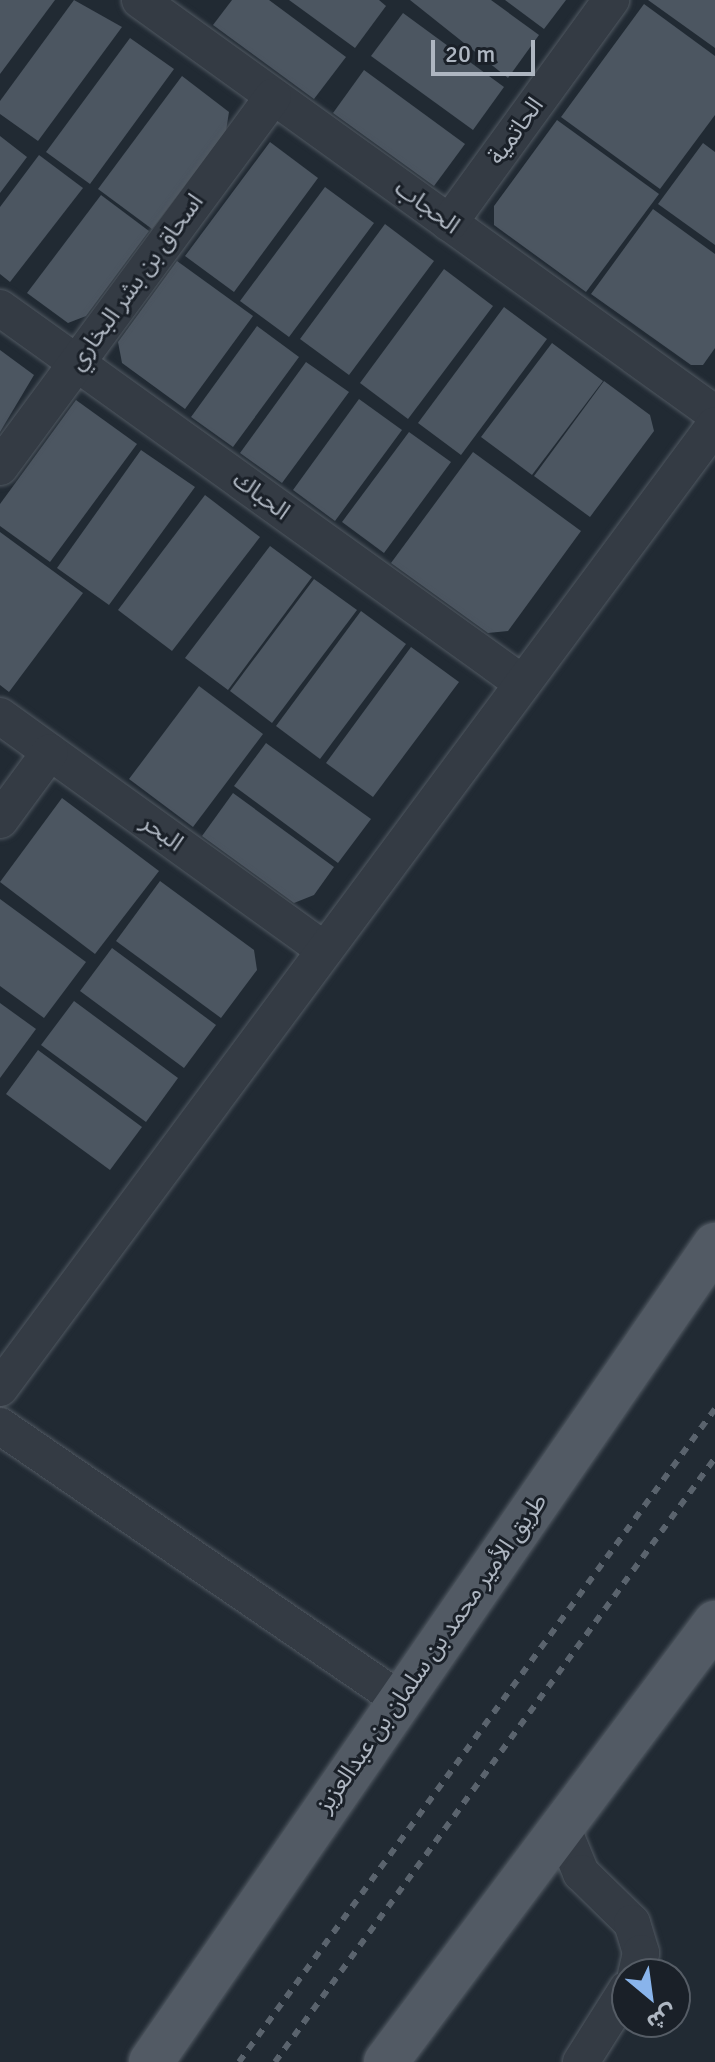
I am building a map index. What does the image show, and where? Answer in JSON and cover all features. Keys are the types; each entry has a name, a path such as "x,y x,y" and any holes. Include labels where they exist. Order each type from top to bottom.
{"main road":[{"name":"طريق الأمير محمد بن سلمان بن عبدالعزيز","path":"151,2062 715,1245"},
{"path":"386,2062 715,1623"}],"street":[{"name":"الحجاب","path":"140,0 182,12 273,97 715,414"},
{"name":"الحاتمية","path":"449,223 611,0"},
{"name":"اسحاق بن بشر البخاري","path":"0,467 273,97"},
{"name":"الحباك","path":"0,308 522,683"},
{"path":"0,1388 715,425"},
{"name":"البحر","path":"0,716 324,950"},
{"path":"0,820 50,752"},
{"path":"0,1426 400,1700"},
{"path":"562,1827 581,1873 632,1923 640,1958"},
{"path":"581,2062 611,2014"}],"building":[{"path":"0,0 55,0 0,74"},
{"path":"74,0 122,27 38,141 0,114 0,101"},
{"path":"232,0 269,0 346,57 314,99 213,25"},
{"path":"289,0 379,0 386,6 355,48"},
{"path":"410,0 491,0 539,35 508,78"},
{"path":"505,0 566,0 544,29"},
{"path":"648,0 715,0 715,48"},
{"path":"644,4 715,56 715,115 660,189 561,117"},
{"path":"403,13 504,87 473,130 371,56"},
{"path":"130,38 174,69 90,184 46,152"},
{"path":"364,70 465,144 434,186 333,113"},
{"path":"182,76 229,112 226,131 152,229 98,189"},
{"path":"557,120 659,194 586,292 494,225 494,206"},
{"path":"0,136 27,157 0,193"},
{"path":"270,142 318,178 234,292 185,256"},
{"path":"703,143 715,152 715,245 658,204"},
{"path":"39,155 83,188 10,282 0,274 0,207"},
{"path":"325,187 374,223 289,337 240,301"},
{"path":"101,195 149,231 86,316 68,323 27,293"},
{"path":"653,209 715,254 715,348 703,365 691,365 591,294"},
{"path":"385,224 434,261 349,375 300,339"},
{"path":"177,261 253,316 185,409 122,363 118,342"},
{"path":"444,269 493,306 408,419 360,383"},
{"path":"504,307 547,339 461,455 418,423"},
{"path":"257,326 299,357 233,447 191,417"},
{"path":"552,343 603,381 532,475 481,437"},
{"path":"0,350 34,375 0,432"},
{"path":"306,362 349,392 282,483 240,453"},
{"path":"604,381 650,415 654,431 590,517 534,476"},
{"path":"359,399 402,430 335,521 293,490"},
{"path":"76,400 137,444 50,562 0,526 0,504"},
{"path":"409,432 451,462 384,553 342,522"},
{"path":"141,450 195,487 109,605 57,568"},
{"path":"473,452 581,531 508,631 488,633 391,563"},
{"path":"205,495 260,537 172,651 118,610"},
{"path":"0,532 83,593 9,692 0,685"},
{"path":"270,546 312,577 228,690 185,658"},
{"path":"314,579 357,610 272,723 230,691"},
{"path":"361,611 406,644 320,759 276,726"},
{"path":"411,647 459,682 373,797 326,763"},
{"path":"199,686 263,734 193,827 129,779"},
{"path":"266,743 371,819 338,863 234,786"},
{"path":"233,793 334,867 314,895 294,903 202,836"},
{"path":"62,798 159,871 95,954 0,882"},
{"path":"160,881 254,950 257,970 221,1018 116,941"},
{"path":"0,899 86,962 44,1018 0,986"},
{"path":"112,948 216,1025 184,1068 80,991"},
{"path":"74,1001 178,1078 146,1122 41,1045"},
{"path":"0,1003 36,1029 0,1078"},
{"path":"38,1050 142,1127 110,1170 6,1094"}],"railway":[{"path":"239,2062 715,1409"},
{"path":"275,2062 715,1458"}]}
